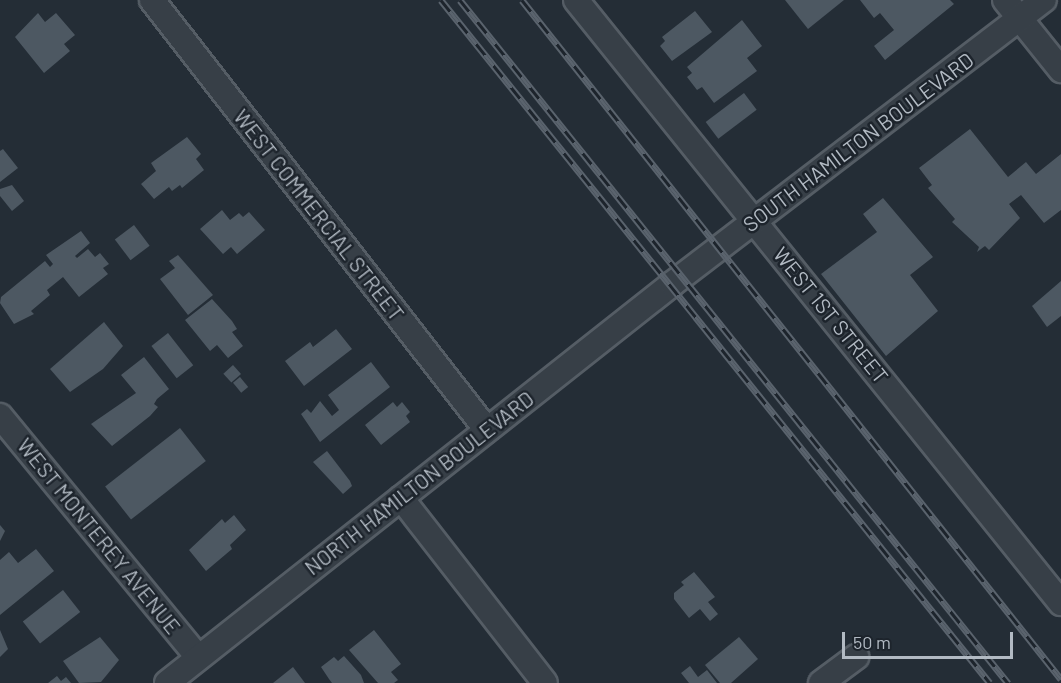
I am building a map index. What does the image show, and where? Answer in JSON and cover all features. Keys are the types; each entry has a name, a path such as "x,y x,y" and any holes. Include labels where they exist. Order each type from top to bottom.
{"street":[{"name":"WEST COMMERCIAL STREET","path":"152,0 487,430"},
{"name":"WEST 1ST STREET","path":"576,0 1061,603"},
{"path":"1005,0 1061,70"},
{"name":"SOUTH HAMILTON BOULEVARD","path":"672,284 754,219 1044,0"},
{"name":"NORTH HAMILTON BOULEVARD","path":"167,683 672,284"},
{"name":"WEST MONTEREY AVENUE","path":"0,416 198,657"},
{"path":"401,498 544,683"},
{"path":"820,683 856,657"}],"building":[{"path":"785,0 844,0 808,29"},
{"path":"860,0 950,0 954,4 885,60 874,46 894,30 880,13 874,18"},
{"path":"695,11 712,32 672,61 660,46 665,41 662,37"},
{"path":"38,13 45,22 56,13 75,35 64,44 70,51 44,73 15,37"},
{"path":"742,20 762,46 747,58 757,71 714,103 702,87 697,90 687,77 692,73 687,67"},
{"path":"744,93 757,110 718,139 706,122"},
{"path":"970,129 1008,177 1026,162 1036,174 1061,154 1061,210 1044,223 1021,195 1009,204 1020,218 989,250 985,246 977,252 979,247 952,222 955,219 928,188 932,185 919,168"},
{"path":"187,137 201,154 196,159 204,170 182,188 180,185 172,191 169,187 154,199 141,184 156,171 151,163"},
{"path":"3,149 18,168 0,182 0,151"},
{"path":"12,185 24,201 12,211 0,196 0,189"},
{"path":"883,198 933,257 910,275 938,311 886,356 821,274 877,232 863,214"},
{"path":"222,210 230,220 239,213 243,217 249,212 265,230 237,254 231,247 223,254 200,229"},
{"path":"134,225 150,246 130,260 115,239"},
{"path":"81,231 90,243 75,256 77,258 88,249 95,257 100,253 109,264 103,268 108,274 79,297 63,277 47,290 50,295 31,311 34,314 14,324 0,303 1,297 45,261 50,267 53,264 46,255"},
{"path":"178,255 213,295 188,315 160,279 175,268 169,261"},
{"path":"1061,281 1061,316 1047,327 1032,306"},
{"path":"212,299 232,321 237,329 232,332 243,346 228,358 217,345 210,351 185,320"},
{"path":"104,322 123,346 103,369 70,392 50,369"},
{"path":"336,329 352,349 304,386 285,361 310,342 313,347"},
{"path":"168,333 193,365 177,378 151,346"},
{"path":"144,357 169,389 157,399 154,404 158,407 150,416 112,446 91,424 136,393 121,375"},
{"path":"371,362 390,387 320,442 301,414 307,409 311,413 320,401 332,416 339,410 328,395"},
{"path":"233,365 241,374 231,383 223,374"},
{"path":"240,377 248,387 241,393 233,383"},
{"path":"393,402 397,407 402,402 410,412 406,416 410,422 381,445 365,425"},
{"path":"180,428 206,461 131,520 105,486"},
{"path":"327,451 352,486 343,494 313,462"},
{"path":"234,515 246,530 230,545 232,549 206,571 189,550 222,519 225,523"},
{"path":"0,525 5,531 0,541"},
{"path":"36,549 54,571 0,615 0,560 9,552 18,563"},
{"path":"694,572 715,597 708,602 718,614 710,621 700,609 689,618 674,599 674,593 684,585 681,582"},
{"path":"63,590 80,612 40,643 23,621"},
{"path":"0,630 8,649 0,657"},
{"path":"374,630 401,664 391,672 398,680 394,683 378,683 349,650"},
{"path":"100,637 119,660 101,682 79,683 63,661"},
{"path":"739,637 758,659 731,683 720,683 705,665"},
{"path":"344,656 361,675 364,683 332,683 329,679 321,667 334,657 338,661"},
{"path":"690,666 698,677 707,670 717,683 689,683 681,673"},
{"path":"293,667 305,683 273,683"},
{"path":"57,676 61,681 66,677 71,683 48,683"}],"railway":[{"path":"441,0 990,683"},
{"path":"460,0 1008,683"},
{"path":"522,0 1061,679"}]}
